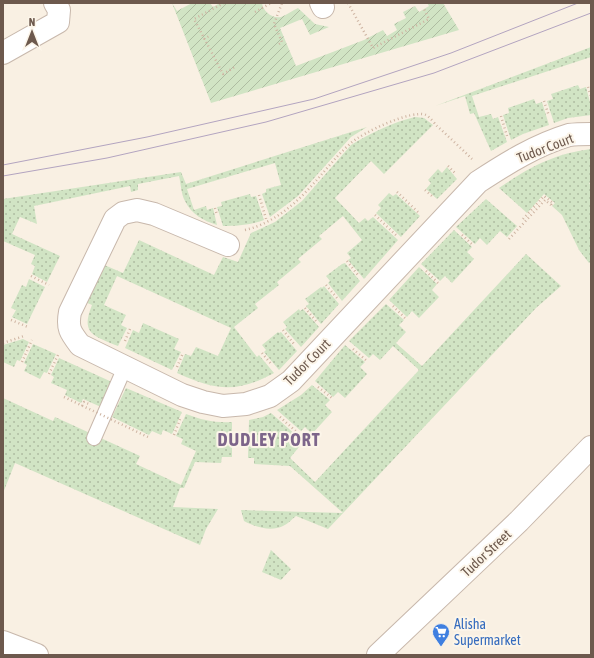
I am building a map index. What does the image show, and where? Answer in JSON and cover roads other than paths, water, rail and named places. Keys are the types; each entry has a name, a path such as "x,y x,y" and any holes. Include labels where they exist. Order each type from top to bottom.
{"street":[{"path":"3,53 58,22 59,10 55,3"},
{"name":"Tudor Court","path":"233,237 137,210 124,213 115,220 70,312 68,324 71,334 80,345 182,395 202,402 222,406 240,404 270,396 290,381 478,182 526,153 570,135 591,134"},
{"name":"Tudor Street","path":"378,655 519,521 591,447"},
{"path":"3,642 37,655"}],"lane":[{"path":"94,438 126,367"}],"tram line":[{"path":"3,165 147,137 314,99 451,53 578,3"},
{"path":"3,176 107,158 266,122 434,73 591,13"}],"place":[{"name":"Alisha Supermarket","path":"441,647"}],"district":[{"name":"DUDLEY PORT","path":"269,440"}]}
